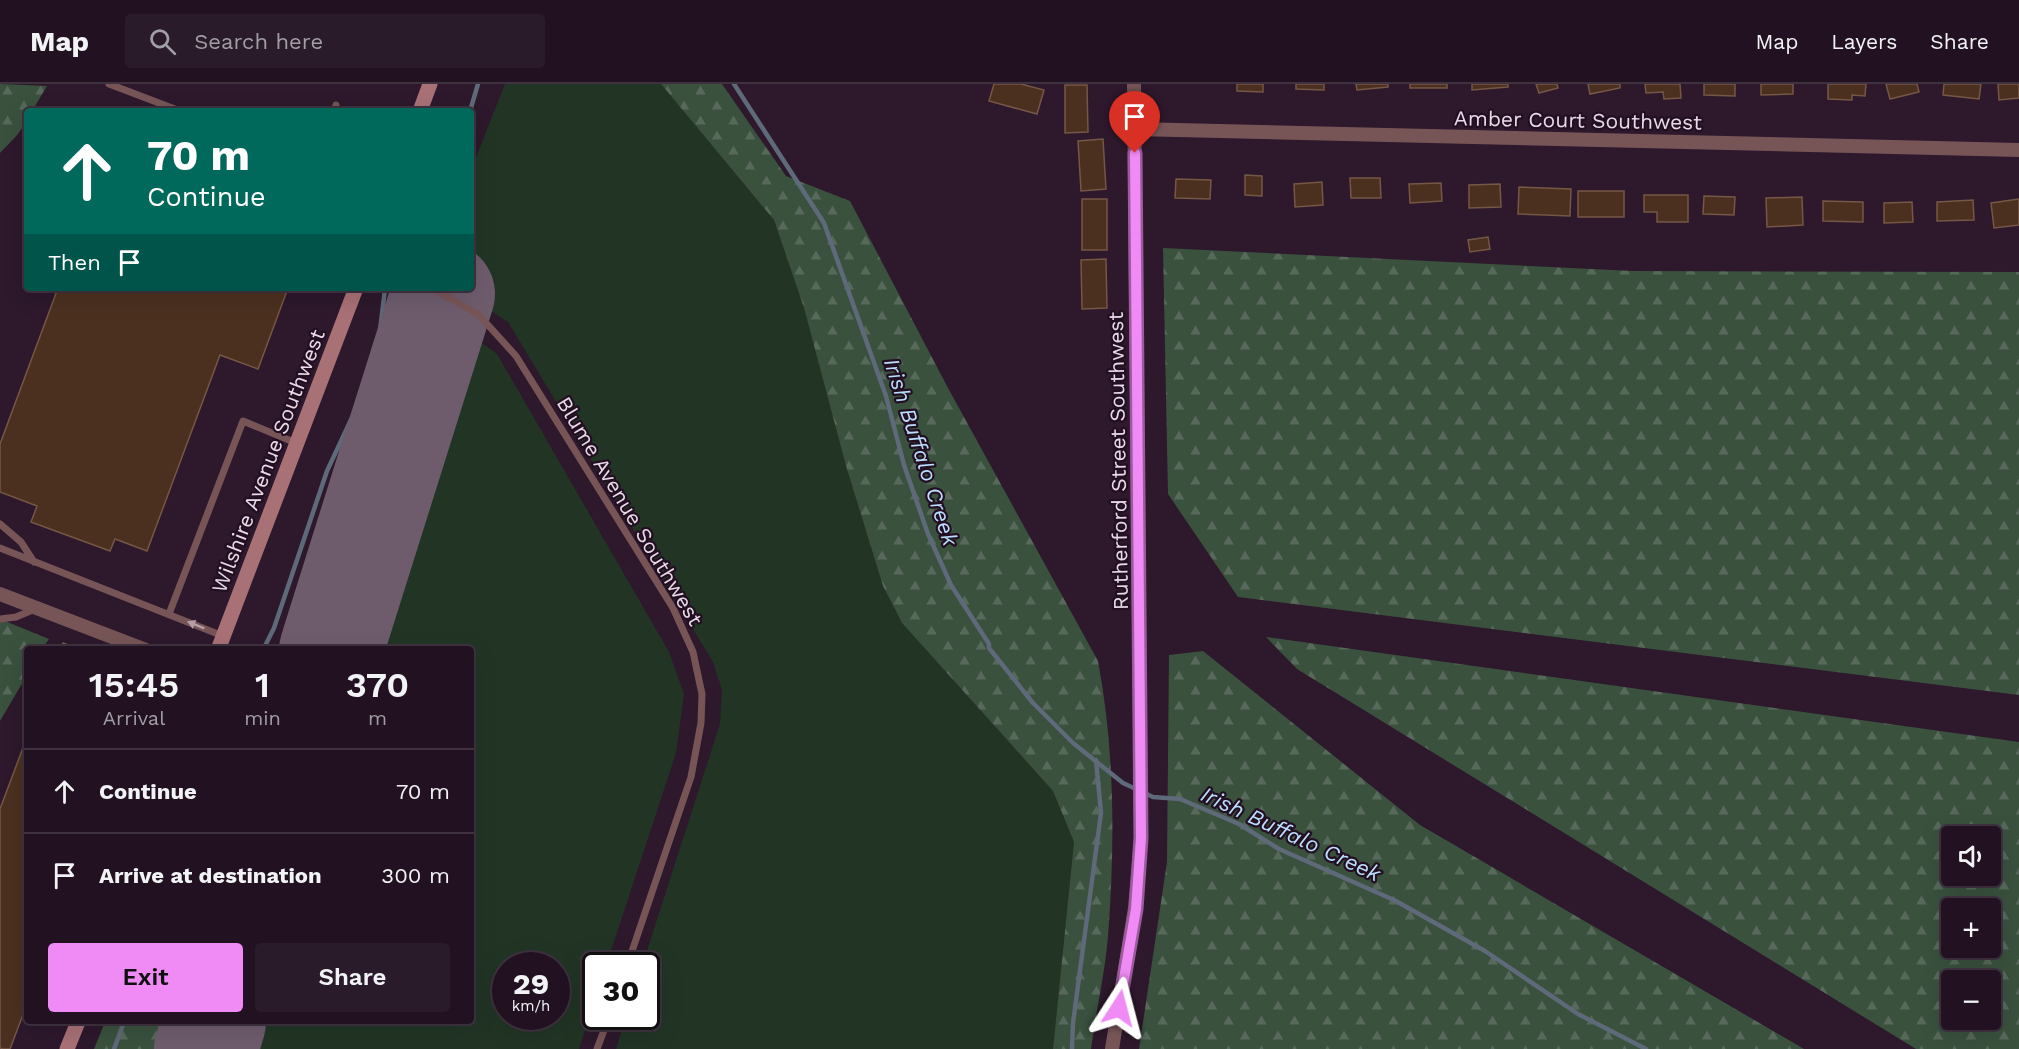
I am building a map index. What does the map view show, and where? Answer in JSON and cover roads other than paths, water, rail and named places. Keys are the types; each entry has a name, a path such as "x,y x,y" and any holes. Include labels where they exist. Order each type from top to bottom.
{"street":[{"path":"421,108 430,84"},
{"name":"Rutherford Street Southwest","path":"1112,1049 1136,909 1141,838 1142,734 1134,84"},
{"name":"Amber Court Southwest","path":"1135,129 2019,150"},
{"name":"Wilshire Avenue Southwest","path":"221,643 355,291"},
{"path":"0,594 136,646"},
{"path":"67,1049 77,1024"}],"lane":[{"path":"109,84 172,108"},
{"name":"Blume Avenue Southwest","path":"437,291 478,314 516,357 673,608 693,652 702,694 701,723 691,777 632,952"},
{"path":"169,614 243,421 297,444"},
{"path":"0,524 21,542 34,562"},
{"path":"0,548 169,614 221,643"},
{"path":"0,620 16,617 38,608"},
{"path":"597,1049 604,1030"}],"waterway":[{"path":"471,108 478,84"},
{"name":"Irish Buffalo Creek","path":"734,84 824,223 886,396 904,465 928,534 951,585 989,644 989,648 1033,703 1073,743 1123,783 1153,797 1180,799 1239,824 1279,849 1394,900 1485,951 1578,1014 1646,1049"},
{"path":"265,646 274,628 327,471 363,394 378,347 385,291"},
{"path":"1072,1049 1073,1023 1101,813 1096,760"},
{"path":"114,1049 123,1024"}]}
